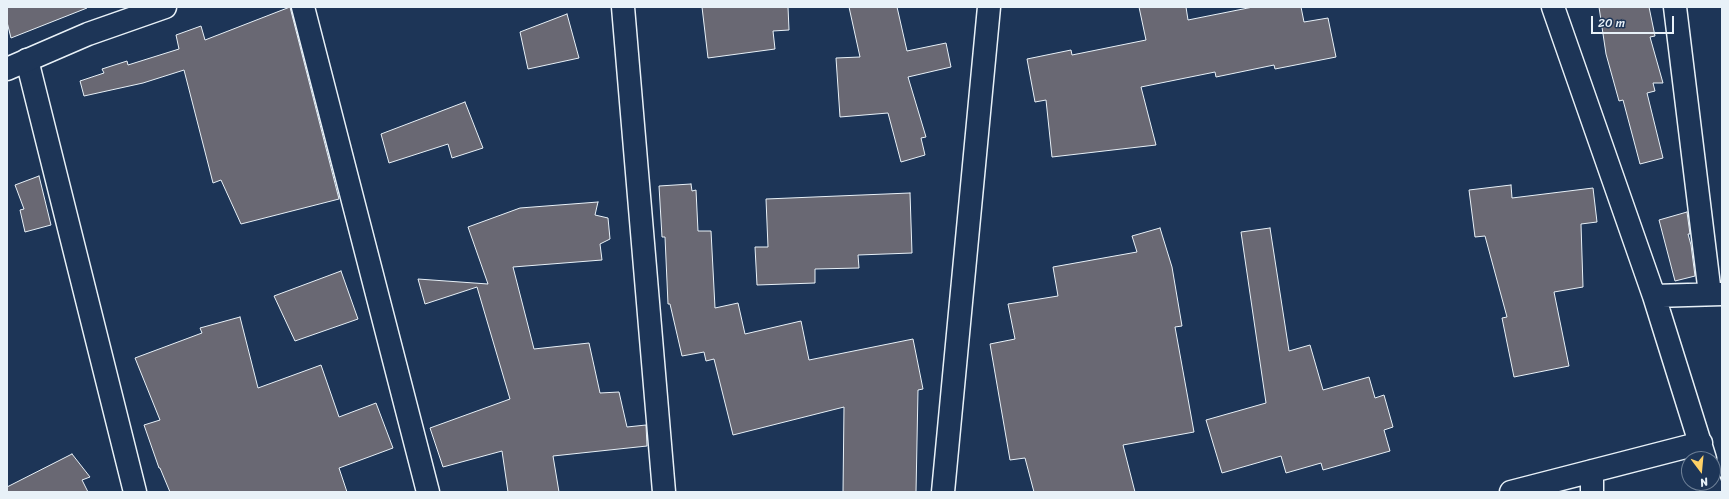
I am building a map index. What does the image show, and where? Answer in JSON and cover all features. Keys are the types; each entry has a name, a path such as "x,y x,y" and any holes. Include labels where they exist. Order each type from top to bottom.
{"street":[{"path":"7,69 88,34 165,7"},
{"path":"304,7 428,492"},
{"path":"623,7 664,492"},
{"path":"943,492 989,7"},
{"path":"1553,7 1654,296 1703,451"},
{"path":"1654,296 1716,294 1675,7"},
{"path":"27,60 135,492"},
{"path":"1511,492 1592,482 1681,457"}],"building":[{"path":"7,7 87,8 11,38 7,22"},
{"path":"290,7 339,199 241,224 221,180 213,183 184,70 143,83 84,96 80,81 104,73 102,69 127,61 128,65 179,49 176,35 201,26 205,40"},
{"path":"702,7 788,7 789,30 773,31 775,49 708,58"},
{"path":"849,7 897,7 907,51 946,43 951,67 908,77 926,137 921,138 925,155 901,162 888,113 840,117 836,58 860,57"},
{"path":"1139,7 1186,7 1188,20 1253,7 1301,7 1304,22 1328,18 1336,57 1275,69 1274,65 1216,77 1215,72 1141,87 1156,145 1052,157 1046,100 1035,102 1027,59 1071,50 1072,55 1146,40"},
{"path":"1599,7 1649,7 1655,36 1650,37 1663,83 1653,83 1655,91 1647,93 1663,158 1640,164 1623,100 1619,101 1606,54"},
{"path":"567,14 579,58 528,69 520,32"},
{"path":"465,102 483,148 452,158 448,144 389,163 381,134"},
{"path":"39,176 51,225 25,232 20,210 24,209 15,185"},
{"path":"691,184 692,191 696,190 698,231 711,231 715,308 738,303 745,334 801,321 809,360 913,339 923,389 918,390 916,492 843,492 844,407 733,435 714,359 706,361 704,352 682,356 670,304 668,304 665,237 662,237 659,186"},
{"path":"1511,185 1512,198 1593,188 1597,222 1581,224 1583,287 1554,292 1569,366 1514,377 1502,318 1507,317 1485,236 1475,237 1469,190"},
{"path":"910,193 912,253 858,255 859,268 815,269 815,283 757,285 755,247 768,247 766,199"},
{"path":"598,202 595,215 608,218 610,239 600,244 602,260 513,267 534,349 589,343 600,393 619,392 627,427 646,425 647,446 553,456 559,492 508,492 502,451 443,467 430,428 510,399 477,287 425,304 418,279 488,284 468,227 520,208"},
{"path":"1687,212 1690,234 1688,234 1695,276 1675,281 1659,220"},
{"path":"1160,228 1172,267 1182,326 1175,327 1194,432 1123,445 1135,492 1034,492 1025,458 1010,460 990,344 1015,339 1008,304 1058,296 1053,267 1137,252 1132,236"},
{"path":"1270,228 1289,351 1310,345 1323,390 1369,377 1375,398 1384,395 1393,427 1384,430 1390,451 1323,470 1321,463 1286,473 1281,456 1222,473 1206,420 1266,403 1241,232"},
{"path":"341,271 358,319 295,341 274,296"},
{"path":"240,317 258,388 321,365 339,417 376,403 393,448 339,468 347,492 170,492 159,468 144,425 160,420 135,358 202,333 200,328"},
{"path":"72,454 90,477 82,480 88,492 7,492 7,487"}]}
